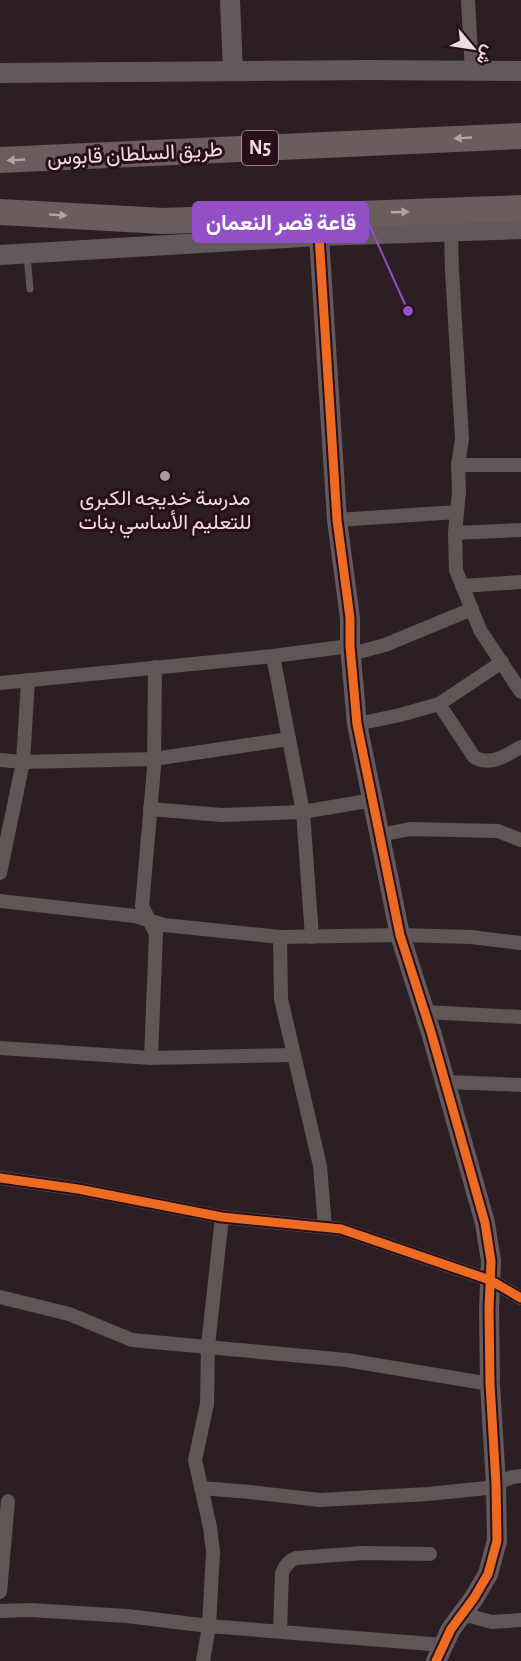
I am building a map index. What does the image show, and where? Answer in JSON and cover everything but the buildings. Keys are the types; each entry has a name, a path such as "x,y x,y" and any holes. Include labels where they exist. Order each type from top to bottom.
{"highway":[{"name":"طريق السلطان قابوس","path":"0,160 521,136"},
{"path":"0,212 163,221 521,208"}],"street":[{"path":"230,0 233,71"},
{"path":"468,0 471,71"},
{"path":"0,73 521,71"},
{"path":"0,255 319,236 521,229"},
{"path":"451,232 462,439 455,533 456,570 480,630 521,692"},
{"path":"0,1611 127,1616 209,1626 280,1631 440,1653 451,1629 488,1574 497,1541 490,1384 491,1261 485,1223 446,1082 400,935 357,724 350,618 337,520 319,236"},
{"path":"459,465 521,465"},
{"path":"337,520 457,512"},
{"path":"455,533 521,531"},
{"path":"462,585 521,582"},
{"path":"0,683 385,645 472,609"},
{"path":"273,656 303,812 312,937"},
{"path":"357,724 400,716 439,704 502,662"},
{"path":"151,1058 156,934 142,906 154,759 155,667"},
{"path":"0,873 23,762 28,680"},
{"path":"439,704 474,757 480,761 494,761 521,747"},
{"path":"0,760 23,762 154,759 289,738"},
{"path":"150,809 222,815 303,812 373,800"},
{"path":"380,834 410,829 498,831 521,840"},
{"path":"0,901 135,916 164,925 280,937 400,935 471,937 521,943"},
{"path":"280,937 281,999 320,1167 325,1227"},
{"path":"425,1012 521,1017"},
{"path":"0,1048 151,1058 293,1055"},
{"path":"446,1082 521,1085"},
{"path":"0,1178 89,1191 222,1218 341,1229 490,1280 521,1298"},
{"path":"203,1661 209,1626 213,1552 210,1527 195,1460 207,1404 208,1346 222,1218"},
{"path":"0,1297 69,1314 132,1340 346,1360 490,1384"},
{"path":"201,1488 320,1500 487,1488 512,1477 521,1476"},
{"path":"0,1592 8,1501"},
{"path":"280,1631 282,1573 291,1560 363,1553 430,1554"},
{"path":"462,1614 492,1622 521,1620"}],"lane":[{"path":"26,254 30,289"}],"cycle path":[{"path":"319,236 337,520 350,618 350,646 357,724 400,935 431,1032 485,1223 491,1261 490,1384 497,1541 488,1574 451,1629 436,1661"},
{"path":"0,1178 78,1189 222,1217 341,1229 490,1280 521,1298"}],"place":[{"name":"قاعة قصر النعمان","path":"408,311"},
{"name":"مدرسة خديجه الكبرى للتعليم الأساسي بنات","path":"165,476"}]}
